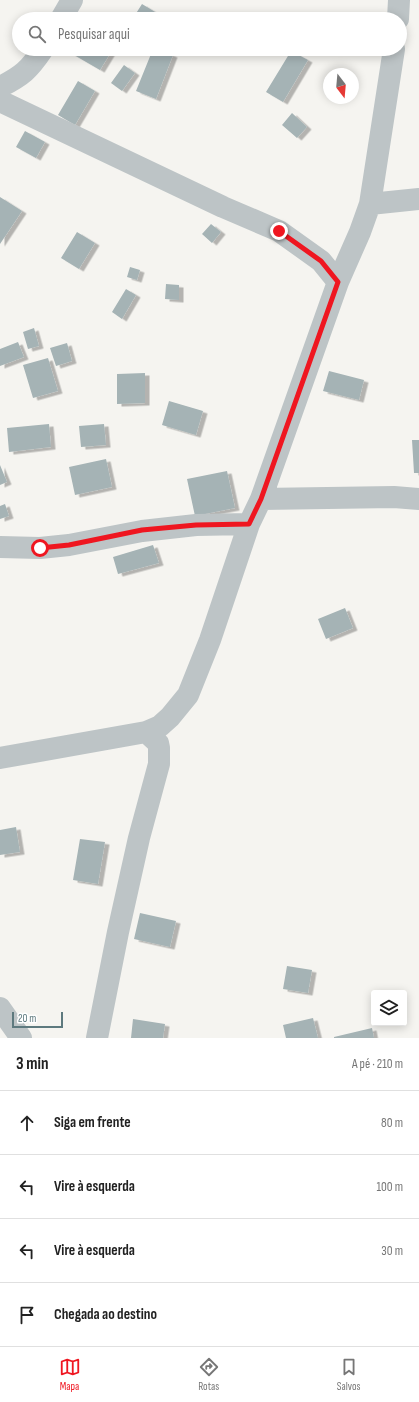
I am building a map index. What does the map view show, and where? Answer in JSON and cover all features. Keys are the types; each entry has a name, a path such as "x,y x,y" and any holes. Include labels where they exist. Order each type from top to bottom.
{"street":[{"path":"65,12 72,0"},
{"path":"398,12 399,0"},
{"path":"0,87 17,78 32,65 38,56"},
{"path":"0,758 146,732 160,726 170,717 188,695 210,640 249,524 261,499 338,282 360,232 370,204 393,56"},
{"path":"0,101 223,207 279,231 321,261 338,282"},
{"path":"370,204 419,199"},
{"path":"261,499 394,497 419,499"},
{"path":"0,547 40,548 62,546 142,530 196,525 249,524"},
{"path":"97,1038 118,932 139,838 158,764 158,743 146,732"},
{"path":"0,1008 20,1038"}],"building":[{"path":"142,4 155,12 137,12"},
{"path":"76,56 109,56 100,70"},
{"path":"150,56 173,56 156,99 136,91"},
{"path":"288,56 300,56 308,60 283,102 266,92"},
{"path":"124,65 135,73 122,91 111,83"},
{"path":"78,81 95,91 75,125 58,115"},
{"path":"292,113 307,127 297,138 282,125"},
{"path":"25,131 45,142 36,158 16,147"},
{"path":"0,197 22,211 0,244"},
{"path":"211,224 221,232 212,243 202,234"},
{"path":"77,232 95,243 79,269 61,258"},
{"path":"130,267 140,270 137,280 127,277"},
{"path":"166,284 179,285 179,300 165,299"},
{"path":"126,289 136,295 122,319 112,312"},
{"path":"34,328 39,346 28,349 23,332"},
{"path":"18,342 24,357 0,366 0,349"},
{"path":"67,343 72,361 56,366 50,348"},
{"path":"48,358 58,391 33,398 23,365"},
{"path":"329,371 364,380 359,400 323,391"},
{"path":"145,373 145,403 117,404 117,374"},
{"path":"169,401 203,411 196,435 162,425"},
{"path":"49,424 51,447 9,452 7,428"},
{"path":"104,424 106,445 81,447 79,426"},
{"path":"412,440 419,440 419,473 414,473"},
{"path":"106,459 112,487 75,495 69,467"},
{"path":"0,465 7,482 0,485"},
{"path":"227,471 235,508 195,516 187,479"},
{"path":"5,504 9,516 0,519 0,506"},
{"path":"153,545 159,563 118,574 113,557"},
{"path":"345,608 353,628 326,639 318,619"},
{"path":"16,827 20,852 0,855 0,830"},
{"path":"80,839 105,842 98,884 73,880"},
{"path":"140,913 176,921 170,947 134,939"},
{"path":"287,966 312,970 308,993 283,989"},
{"path":"313,1018 318,1038 286,1038 283,1025"},
{"path":"133,1019 165,1024 163,1038 131,1038"},
{"path":"372,1028 374,1038 334,1038 334,1037"}],"route":[{"path":"40,548 69,545 142,530 196,525 249,524 261,499 338,282 321,261 279,231"}]}
